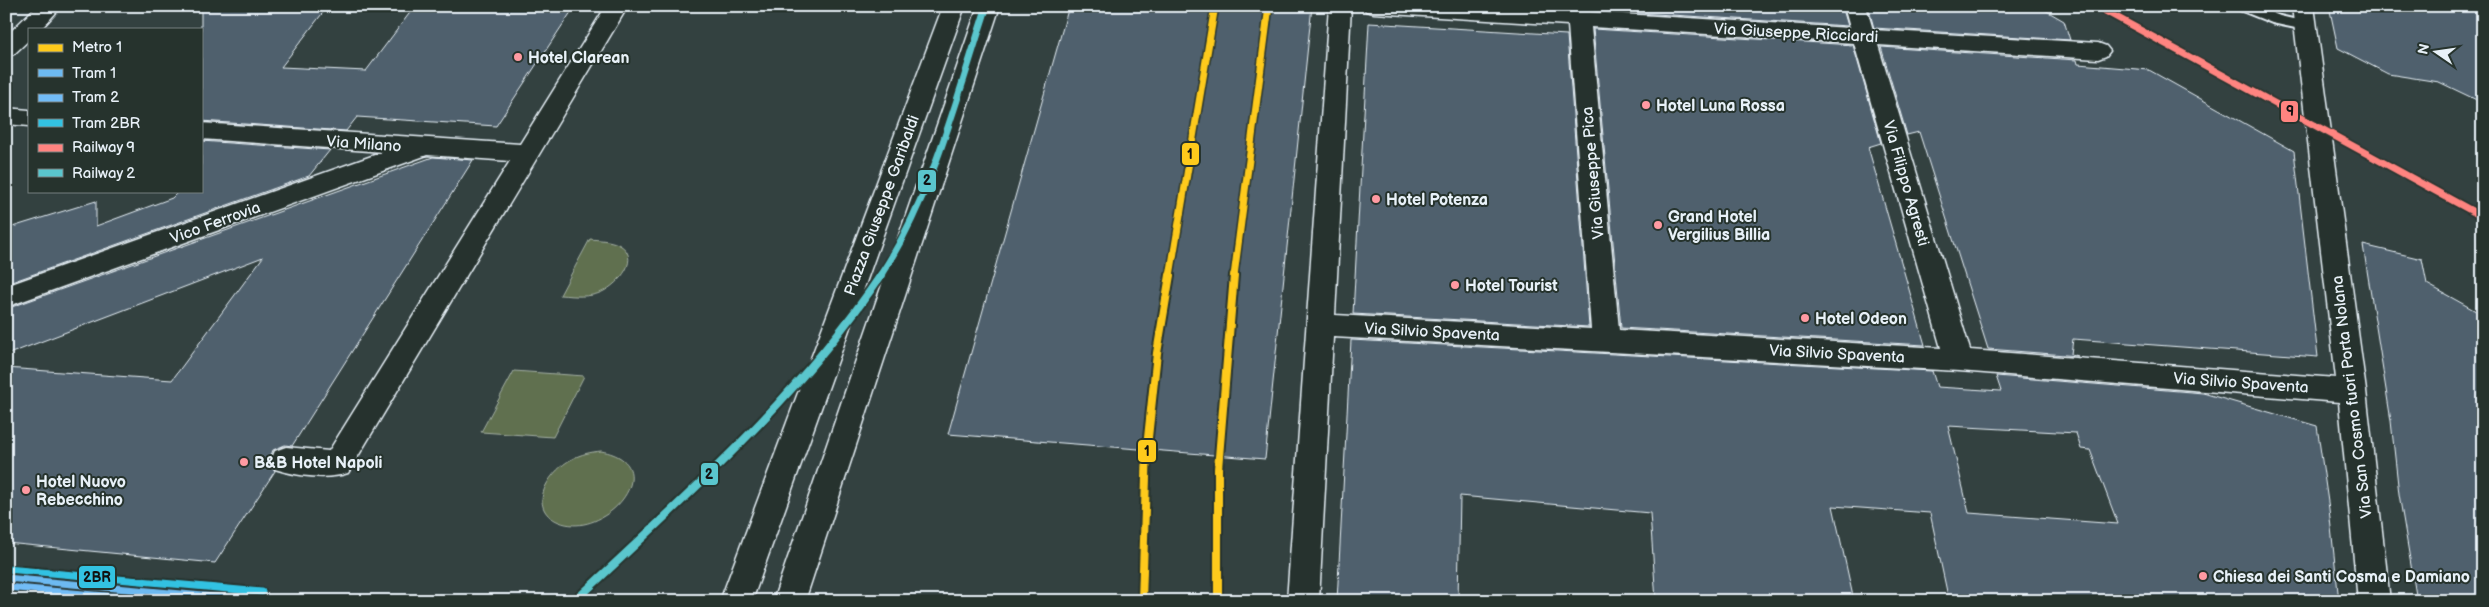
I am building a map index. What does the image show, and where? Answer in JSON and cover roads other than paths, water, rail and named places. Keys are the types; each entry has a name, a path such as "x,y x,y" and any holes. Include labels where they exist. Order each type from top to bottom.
{"street":[{"path":"6,49 51,6"},
{"path":"286,460 336,464 618,6"},
{"name":"Piazza Giuseppe Garibaldi","path":"736,601 954,6"},
{"path":"789,601 989,6"},
{"path":"1303,601 1340,6"},
{"name":"Via Giuseppe Ricciardi","path":"1374,6 1579,13 1864,36 2098,51"},
{"name":"Via Filippo Agresti","path":"1855,6 1959,360"},
{"name":"Via Giuseppe Pica","path":"1579,13 1606,341"},
{"name":"Via San Cosmo fuori Porta Nolana","path":"2305,28 2352,391 2374,601"},
{"path":"6,116 28,118"},
{"name":"Via Milano","path":"202,131 527,153"},
{"name":"Vico Ferrovia","path":"6,297 423,147"},
{"name":"Via Silvio Spaventa","path":"1320,325 1959,360 2352,391"}],"lane":[{"path":"2242,6 2276,20 2305,28"},
{"path":"6,588 147,601"}],"metro line":[{"name":"1","path":"1142,601 1147,447 1157,353 1215,6"},
{"name":"1","path":"1218,601 1218,469 1227,339 1269,6"}],"tram line":[{"name":"2BR","path":"7,569 262,592"},
{"name":"1","path":"6,578 258,601"},
{"name":"2","path":"6,587 161,601"}],"rail line":[{"name":"2","path":"575,601 742,443 821,357 855,313 886,267 917,206 942,140 987,6"},
{"name":"9","path":"2096,6 2483,217"}],"place":[{"name":"Hotel Clarean","path":"518,57"},
{"name":"Hotel Luna Rossa","path":"1646,105"},
{"name":"Hotel Potenza","path":"1376,199"},
{"name":"Grand Hotel Vergilius Billia","path":"1658,225"},
{"name":"Hotel Tourist","path":"1455,285"},
{"name":"Hotel Odeon","path":"1805,318"},
{"name":"B&B Hotel Napoli","path":"244,462"},
{"name":"Hotel Nuovo Rebecchino","path":"26,490"},
{"name":"Chiesa dei Santi Cosma e Damiano","path":"2203,576"}]}
